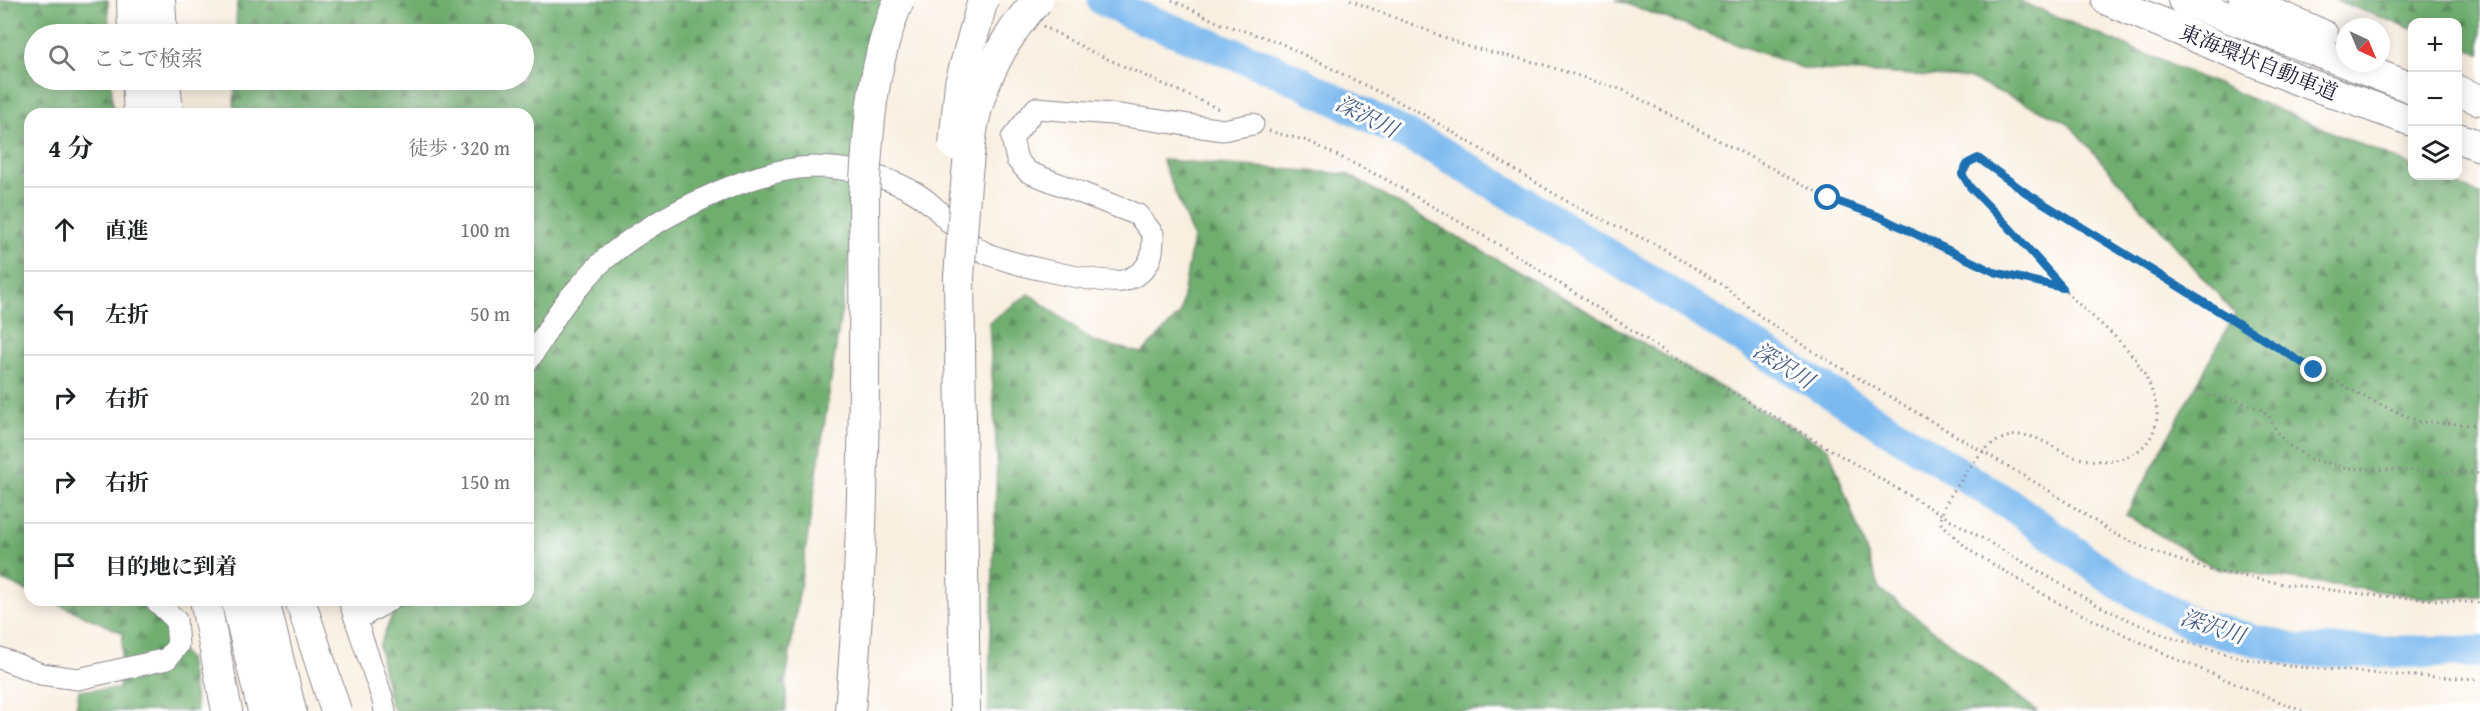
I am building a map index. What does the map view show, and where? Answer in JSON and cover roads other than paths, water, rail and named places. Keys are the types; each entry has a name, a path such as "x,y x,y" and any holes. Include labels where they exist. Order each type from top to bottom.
{"highway":[{"path":"132,0 133,24"},
{"path":"160,0 161,24"},
{"path":"850,711 859,575 864,196 868,121 880,58 899,0"},
{"path":"965,711 959,277 954,140 960,82 983,0"},
{"path":"2097,0 2140,15"},
{"name":"東海環状自動車道","path":"2106,0 2298,80 2408,120"},
{"name":"東海環状自動車道","path":"2183,0 2408,86"},
{"path":"2244,0 2336,40"},
{"path":"959,277 974,124 986,85 1004,45 1039,12"},
{"path":"2390,63 2408,70"},
{"path":"144,90 156,108"},
{"path":"2462,93 2480,100"},
{"path":"2462,106 2480,112"},
{"path":"2462,140 2480,146"},
{"path":"862,401 868,673 866,711"},
{"path":"206,606 227,711"},
{"path":"238,606 264,711"},
{"path":"265,606 291,711"},
{"path":"302,606 336,711"}],"street":[{"path":"534,352 568,299 604,260 640,235 682,208 721,190 780,172 811,167 844,170 889,180 914,192 978,249 1004,260 1093,279 1123,281 1141,272 1153,256 1153,234 1138,215 1028,172 1017,160 1012,138 1036,108 1112,114 1223,130 1253,124"},
{"path":"0,658 40,674 78,678 167,659 178,645 176,620 161,606"},
{"path":"351,606 385,711"},
{"path":"356,621 380,606"}],"waterway":[{"name":"深沢川","path":"1103,0 1134,15 1278,71 1437,150 2014,507 2117,583 2195,625 2299,651 2480,652"}]}
